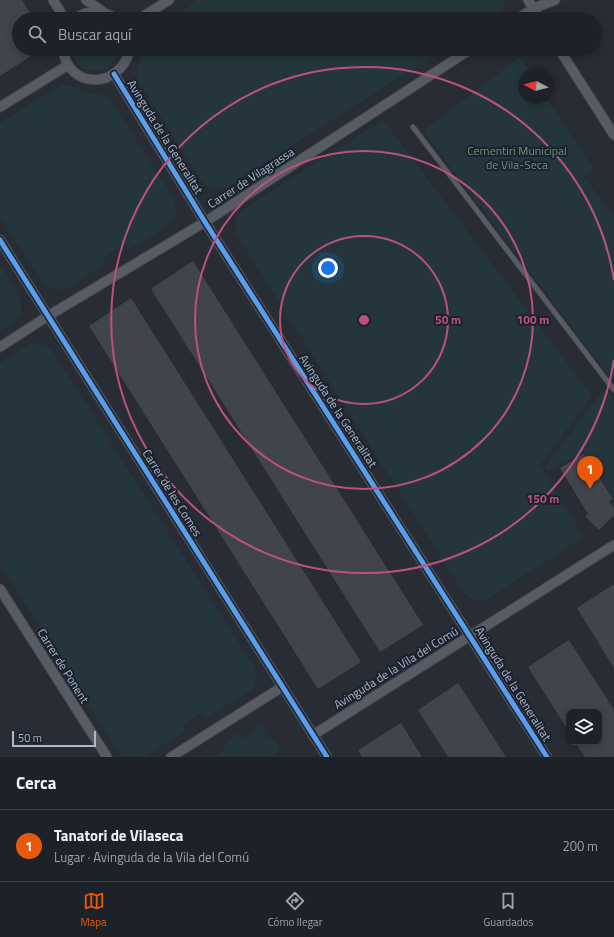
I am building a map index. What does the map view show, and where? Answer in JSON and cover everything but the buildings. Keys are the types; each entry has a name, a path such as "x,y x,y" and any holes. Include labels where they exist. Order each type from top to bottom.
{"street":[{"path":"53,0 60,12"},
{"path":"86,0 103,12"},
{"path":"150,12 169,0"},
{"path":"528,0 536,12"},
{"path":"528,12 555,0"},
{"path":"91,12 103,12"},
{"path":"64,56 68,65 75,72 84,78 94,80 105,79 114,74 122,68 128,56"},
{"name":"Carrer de Vilagrassa","path":"0,347 48,316 205,222 460,56"},
{"path":"563,56 614,135"},
{"path":"0,108 68,65"},
{"name":"Avinguda de la Generalitat","path":"114,74 205,222 547,757"},
{"name":"Carrer de les Comes","path":"0,240 327,757"},
{"name":"Avinguda de la Vila del Comú","path":"313,735 614,545"},
{"name":"Carrer de Ponent","path":"0,589 107,757"},
{"path":"171,757 282,687"}],"lane":[{"path":"413,127 614,390"}],"green space":[{"path":"198,0 505,0 501,12 179,12"},
{"path":"74,56 118,56 111,65 104,69 95,70 87,69 80,65"},
{"path":"142,56 433,56 227,187 217,189 203,182 140,84 138,79 138,70"},
{"name":"Cementiri Municipal de Vila-Seca","path":"520,57 527,68 518,68 518,104 551,104 593,168 584,177 614,216 614,382 423,131"},
{"path":"62,85 102,95 112,102 173,197 176,210 174,218 171,222 160,230 129,249 126,244 103,258 106,263 68,288 56,290 45,285 0,217 0,123"},
{"path":"383,120 592,396 540,465 584,537 486,600 474,599 464,593 236,234 236,221 242,210"},
{"path":"0,265 18,294 21,301 21,309 19,316 13,323 0,331"},
{"path":"35,343 45,345 53,352 254,667 256,677 250,691 207,717 203,712 182,725 185,731 145,757 125,757 120,754 0,564 0,363 29,344"},
{"path":"605,388 614,400 614,498 584,451 548,471 545,467"},
{"path":"259,724 267,730 262,736 267,740 269,737 281,747 272,757 217,756 236,733 246,740"}],"cycle path":[{"path":"114,74 205,222 547,757"},
{"path":"0,240 327,757"}],"place":[{"name":"Tanatori de Vilaseca","path":"590,489"}]}
